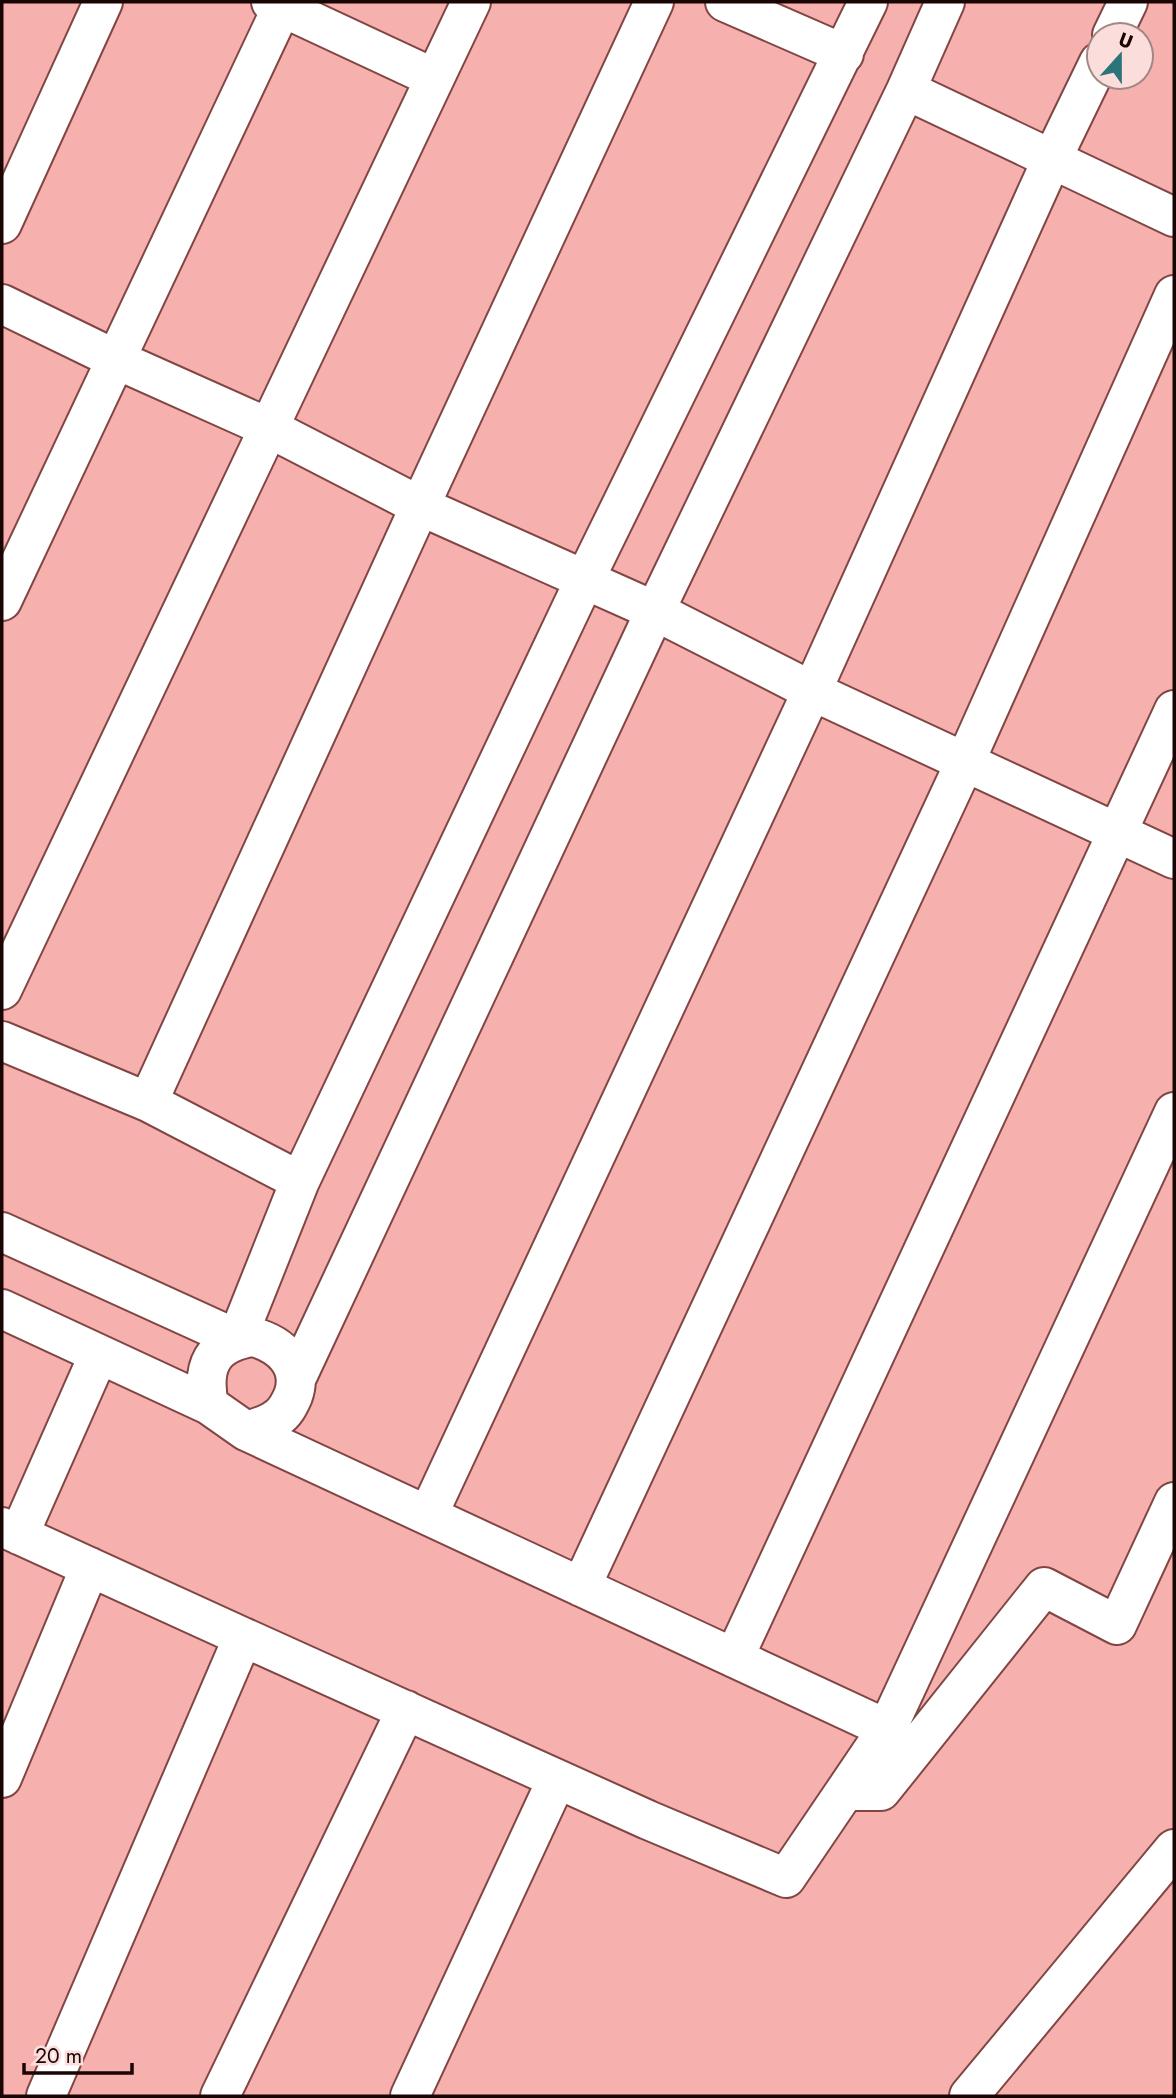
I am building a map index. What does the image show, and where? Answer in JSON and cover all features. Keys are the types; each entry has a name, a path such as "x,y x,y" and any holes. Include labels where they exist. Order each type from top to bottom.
{"street":[{"path":"2,224 103,2"},
{"path":"2,990 471,2"},
{"path":"148,1102 654,2"},
{"path":"725,2 844,54"},
{"path":"237,1339 300,1181 585,579 868,2"},
{"path":"246,1431 278,1418 289,1406 297,1377 655,611 946,2"},
{"path":"1119,21 1128,2"},
{"path":"2,601 276,4 434,78"},
{"path":"906,90 1174,217"},
{"path":"428,1515 812,691 1085,91"},
{"path":"581,1587 965,762 1174,295"},
{"path":"2,304 115,359 267,427 420,506 655,611 812,691 1174,859"},
{"path":"734,1658 1174,710"},
{"path":"2,1041 148,1102 300,1181"},
{"path":"99,1354 11,1531 557,1779 786,1878 887,1729 1174,1112"},
{"path":"2,1232 237,1339"},
{"path":"2,1309 209,1405 246,1431 887,1729"},
{"path":"209,1405 206,1372 223,1346 237,1339 253,1337 268,1341 281,1349 297,1377"},
{"path":"845,1791 881,1791 1044,1587 1117,1625 1174,1502"},
{"path":"2,1778 90,1567"},
{"path":"46,2096 243,1637"},
{"path":"220,2096 406,1710"},
{"path":"410,2096 557,1779"},
{"path":"983,2091 1174,1849"}]}
